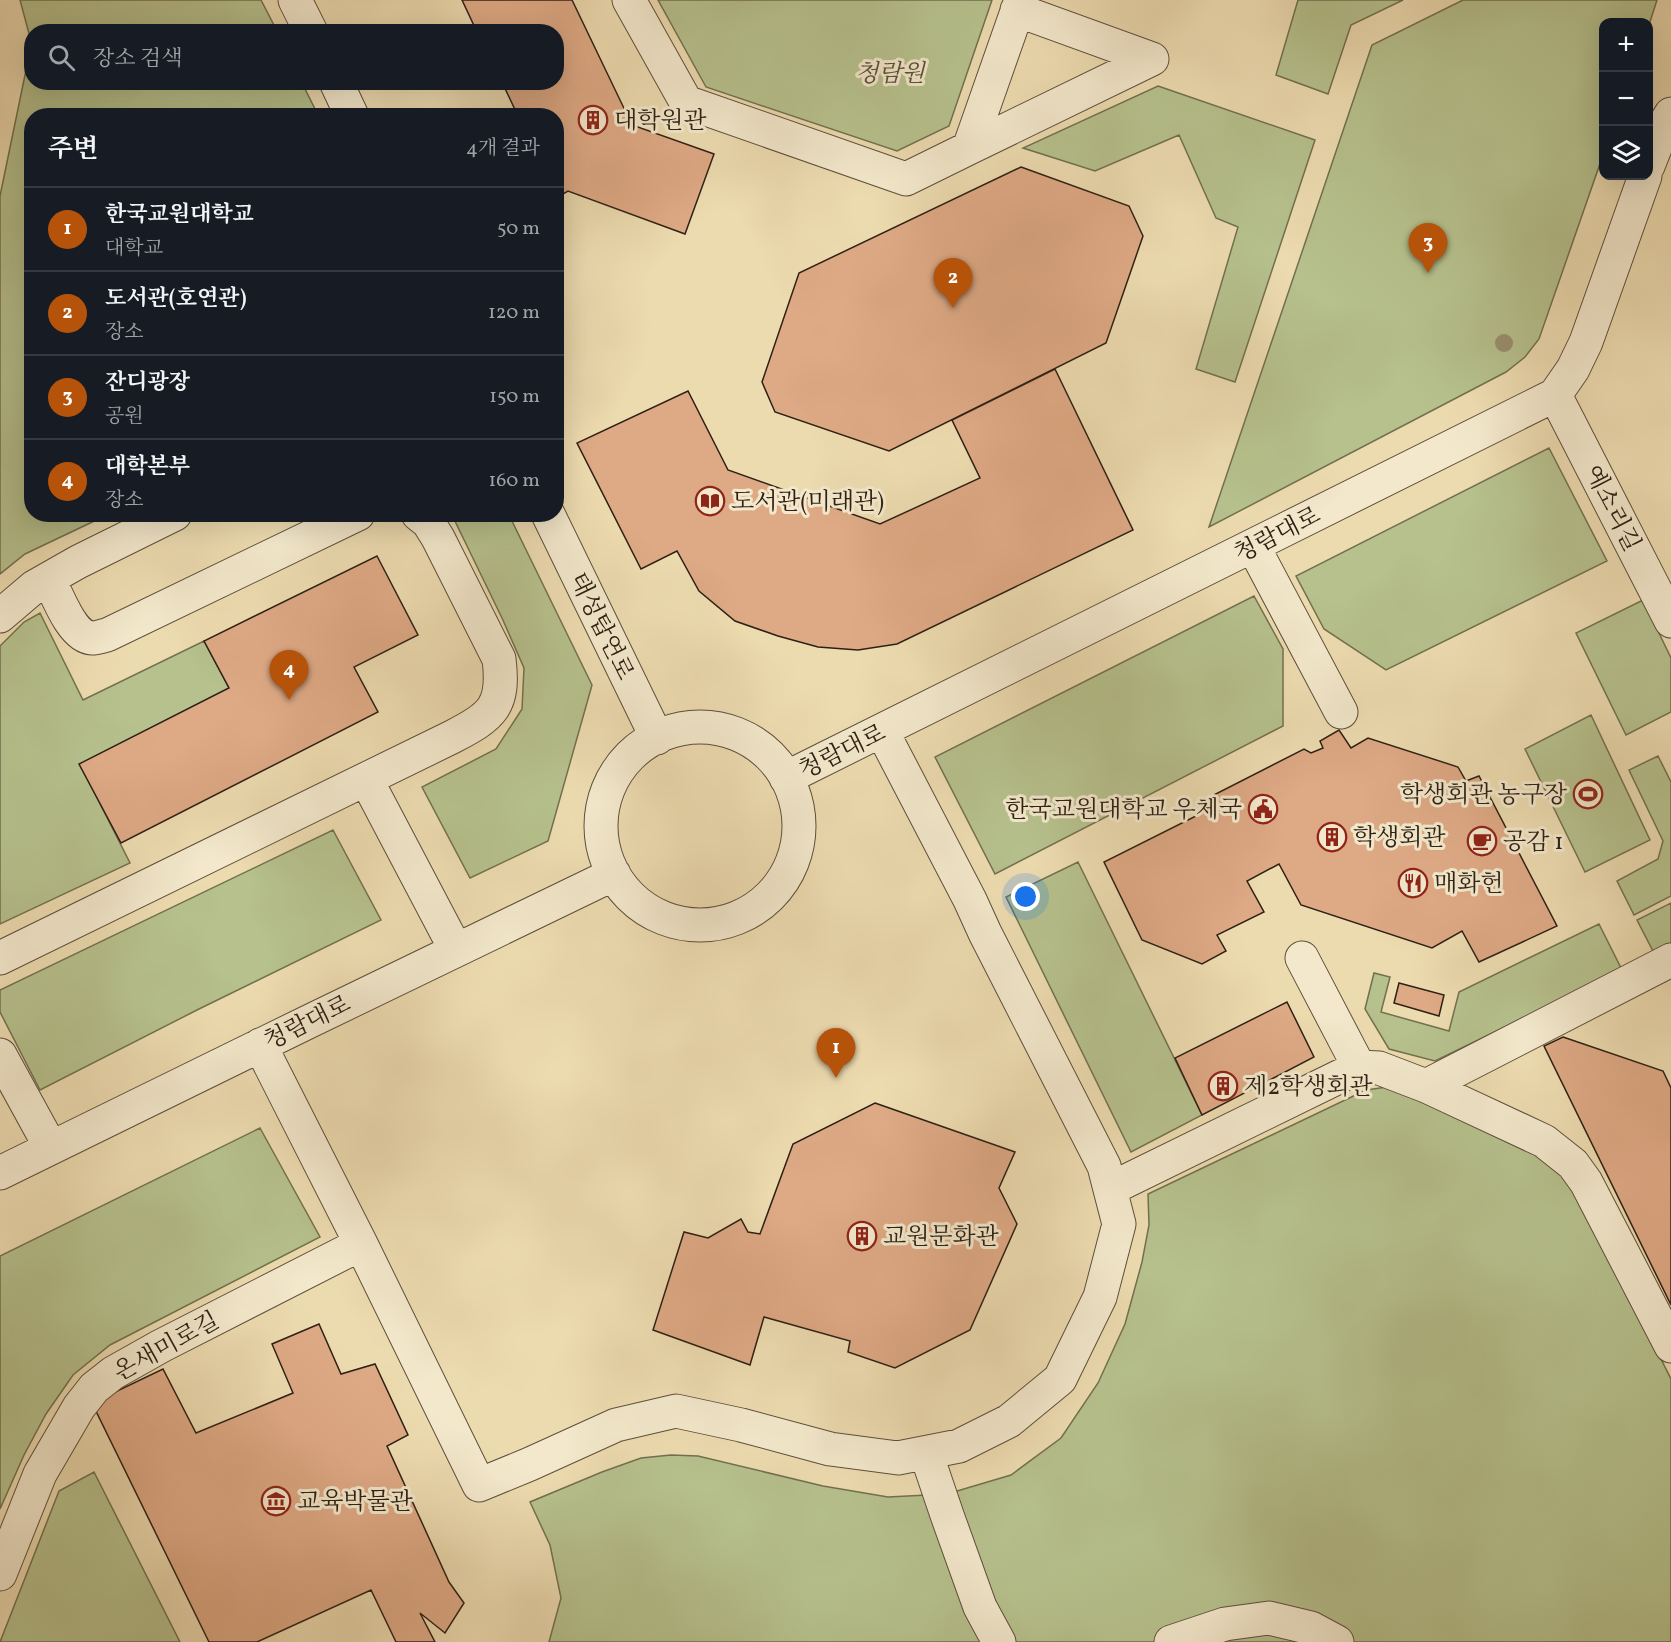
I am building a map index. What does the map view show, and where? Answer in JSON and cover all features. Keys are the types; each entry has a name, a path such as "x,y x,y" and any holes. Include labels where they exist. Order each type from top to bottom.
{"street":[{"path":"295,0 306,24"},
{"path":"629,0 686,102 906,179 1152,59 1019,5 969,148"},
{"path":"340,90 348,108"},
{"path":"1653,153 1671,114"},
{"name":"청람대로","path":"786,778 1555,395 1573,369 1586,342 1644,180"},
{"name":"예소리길","path":"1555,395 1671,621"},
{"path":"0,616 34,587 78,562 159,522"},
{"path":"49,579 72,624 81,634 92,638 106,635 341,522"},
{"path":"0,958 452,737 489,715 498,702 502,681 499,659 428,522"},
{"name":"태성탑연로","path":"552,522 657,738"},
{"path":"1253,546 1341,712"},
{"path":"715,728 752,741 781,767 786,778 797,802 799,842 786,878 759,906 724,923 685,924 648,912 620,885 603,850 601,811 614,774 641,746 676,729 715,728"},
{"path":"260,1045 479,1485 616,1425 676,1411 741,1425 830,1449 898,1458 959,1446 1009,1421 1060,1379 1100,1297 1119,1224 1104,1166 882,731"},
{"path":"366,779 456,950"},
{"name":"청람대로","path":"0,1173 614,874"},
{"path":"1302,958 1359,1067"},
{"path":"1426,1086 1671,960"},
{"path":"0,1055 51,1148"},
{"path":"1110,1189 1359,1067 1379,1068 1426,1086 1544,1141 1572,1164 1586,1182 1671,1346"},
{"name":"온새미로길","path":"0,1574 40,1474 79,1407 94,1388 113,1373 161,1346 361,1244"},
{"path":"926,1453 980,1607 999,1642"},
{"path":"1171,1642 1226,1624 1269,1618 1311,1628 1337,1642"}],"green space":[{"path":"20,0 261,0 273,24 26,24"},
{"name":"청람원","path":"658,0 992,0 949,126 897,151 706,87"},
{"path":"1298,0 1403,0 1351,25 1328,94 1276,75"},
{"path":"1463,0 1657,0 1651,18 1599,18 1599,166 1539,339 1525,357 1506,372 1209,527 1372,45"},
{"path":"24,80 24,90 306,90 314,108 24,108 24,522 92,522 25,554 0,574 0,196"},
{"path":"1158,86 1315,140 1235,382 1196,369 1238,227 1216,218 1179,135 1095,171 1023,148"},
{"path":"1549,448 1607,561 1386,670 1324,629 1296,576"},
{"path":"455,522 512,522 592,685 548,841 470,878 422,787 496,749 522,709 524,668"},
{"path":"1254,596 1283,649 1283,726 995,874 935,757"},
{"path":"1643,600 1671,658 1671,712 1626,735 1576,633"},
{"path":"40,613 83,700 204,641 229,688 80,764 130,863 0,924 0,646 24,622"},
{"name":"학생회관 농구장","path":"1591,715 1650,840 1585,872 1525,749"},
{"path":"1658,756 1671,782 1671,896 1634,915 1617,881 1658,859 1663,841 1629,770"},
{"path":"333,830 381,920 40,1090 0,1012 0,990"},
{"path":"1078,862 1202,1115 1131,1152 1006,897"},
{"path":"1671,903 1671,945 1654,953 1637,920"},
{"path":"1599,924 1622,970 1435,1061 1389,1049 1365,1009 1374,973 1390,977 1381,1012 1449,1031 1459,992"},
{"path":"1387,1087 1557,1160 1570,1179 1671,1379 1671,1642 549,1642 561,1598 550,1545 530,1502 641,1458 671,1455 698,1456 823,1486 888,1497 947,1494 1011,1475 1061,1438 1098,1383 1125,1324 1142,1262 1149,1225 1148,1194 1366,1090"},
{"path":"260,1128 320,1237 110,1345 73,1375 46,1414 24,1455 0,1509 0,1256"},
{"path":"94,1472 180,1642 0,1642 59,1491"}],"building":[{"name":"대학원관","path":"462,0 572,0 632,125 714,154 685,234 568,191 564,193 564,108 514,108 506,90 564,90 564,24 473,24"},
{"path":"1021,167 1129,206 1143,236 1106,343 889,451 775,412 762,382 799,273"},
{"name":"도서관(미래관)","path":"1055,369 1133,530 897,644 858,650 818,647 735,621 699,591 677,551 641,569 577,443 688,391 728,470 880,524 980,478 952,420"},
{"path":"377,556 418,635 354,667 378,712 121,843 79,764 229,688 204,641"},
{"name":"학생회관","path":"1339,730 1351,748 1368,738 1458,767 1466,781 1479,776 1557,926 1479,962 1462,931 1432,948 1301,905 1279,864 1247,881 1264,912 1217,935 1226,951 1202,964 1142,940 1104,862 1204,812 1204,800 1304,749 1311,753 1323,748 1320,741"},
{"path":"1399,983 1444,995 1439,1016 1394,1003"},
{"name":"제2학생회관","path":"1287,1002 1314,1057 1202,1115 1175,1058"},
{"path":"1563,1037 1663,1071 1671,1088 1671,1305 1544,1046"},
{"name":"교원문화관","path":"875,1103 1015,1152 999,1188 1017,1224 970,1330 895,1368 848,1352 850,1341 764,1317 750,1365 653,1330 684,1232 708,1238 741,1219 748,1232 760,1234 793,1144"},
{"name":"교육박물관","path":"319,1324 341,1374 375,1364 408,1435 387,1446 449,1582 464,1603 445,1633 420,1613 435,1642 396,1642 371,1590 257,1642 209,1642 92,1403 163,1369 196,1433 293,1393 272,1344"}],"place":[{"name":"대학원관","path":"593,120"},
{"name":"잔디광장","path":"1428,273"},
{"name":"도서관(호연관)","path":"953,308"},
{"name":"도서관(미래관)","path":"710,501"},
{"name":"대학본부","path":"289,700"},
{"name":"학생회관 농구장","path":"1588,794"},
{"name":"한국교원대학교 우체국","path":"1263,809"},
{"name":"학생회관","path":"1332,837"},
{"name":"공감 1","path":"1482,841"},
{"name":"매화헌","path":"1413,883"},
{"name":"한국교원대학교","path":"836,1078"},
{"name":"제2학생회관","path":"1223,1086"},
{"name":"교원문화관","path":"862,1236"},
{"name":"교육박물관","path":"276,1501"}]}
